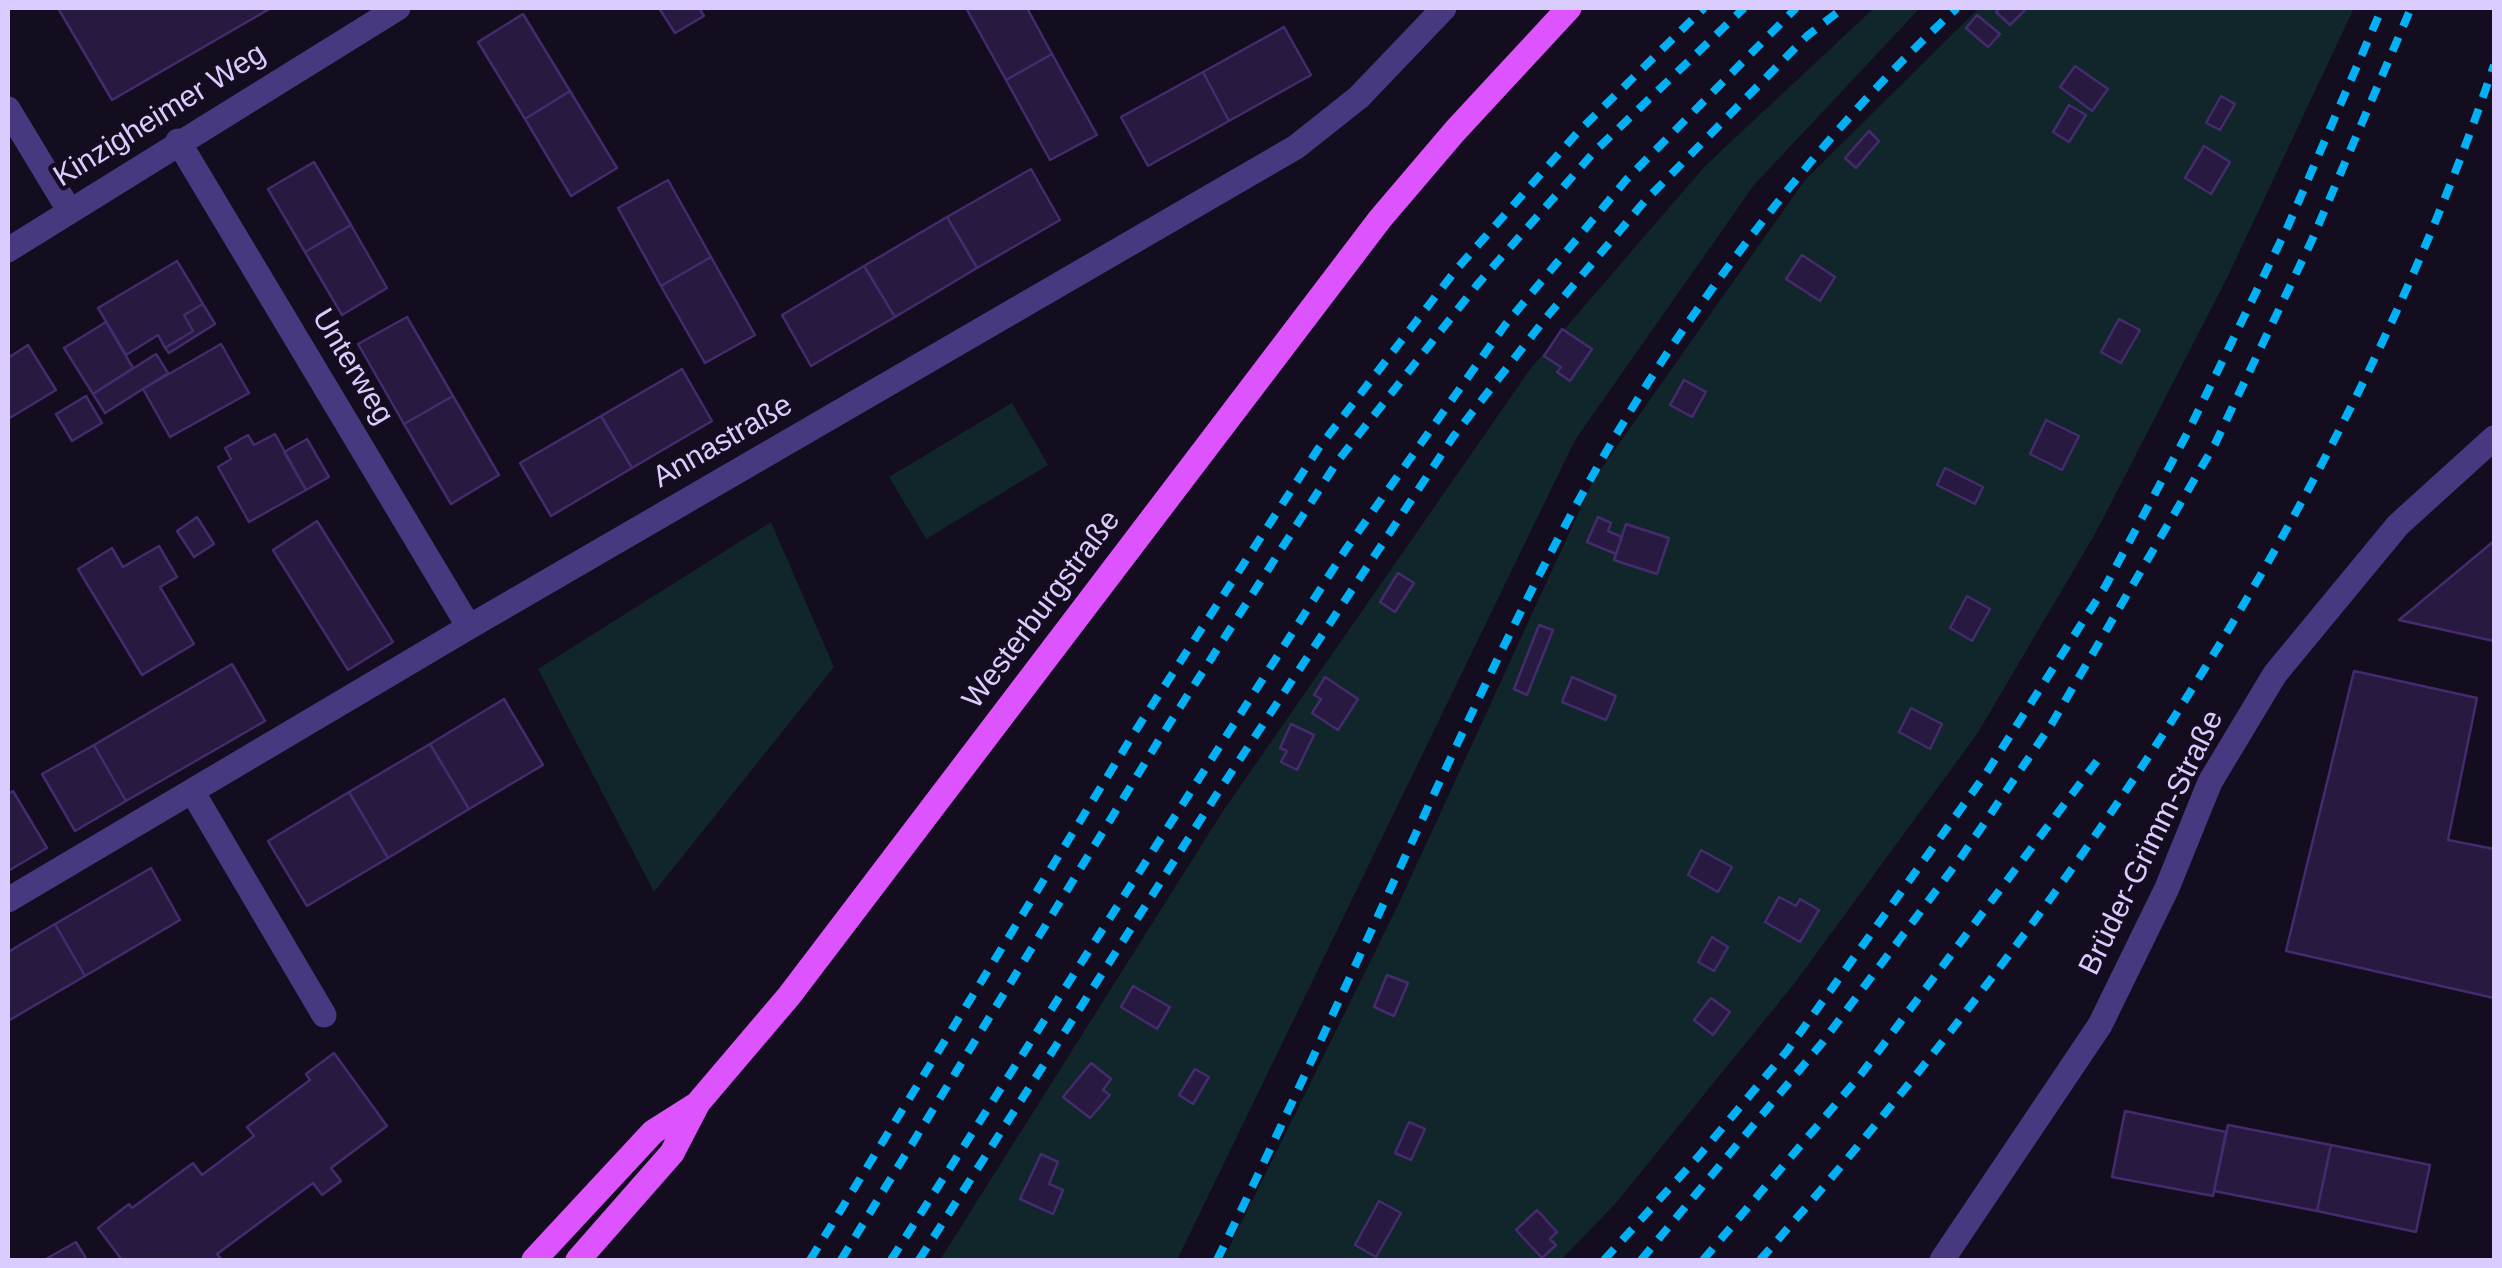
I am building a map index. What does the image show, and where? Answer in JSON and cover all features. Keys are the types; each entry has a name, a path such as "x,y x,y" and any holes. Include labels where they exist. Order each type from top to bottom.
{"main road":[{"name":"Westerburgstraße","path":"578,1260 672,1153 698,1103 789,996 1380,219 1569,8"},
{"path":"534,1260 653,1132 698,1103"}],"street":[{"name":"Kinzigheimer Weg","path":"8,250 398,8"},
{"name":"Annastraße","path":"8,900 469,626 1296,147 1360,97 1444,8"},
{"path":"8,110 69,210"},
{"name":"Unterweg","path":"178,141 469,626"},
{"name":"Brüder-Grimm-Straße","path":"1942,1260 2100,1025 2167,888 2210,782 2274,674 2398,525 2494,438"},
{"path":"192,791 324,1014"}],"green space":[{"path":"1874,8 1920,8 1754,185 1575,440 1177,1260 940,1260 1223,811 1531,368 1705,166"},
{"path":"1979,8 2354,8 2227,278 2095,534 1977,734 1794,984 1615,1204 1561,1260 1223,1260 1399,903 1594,479 1805,180"},
{"path":"1012,403 1048,465 926,539 889,477"},
{"path":"771,522 834,667 654,892 538,669"}],"building":[{"path":"58,8 271,8 112,100"},
{"path":"659,8 699,8 704,16 675,33"},
{"path":"966,8 1027,8 1052,54 1006,80"},
{"path":"2000,8 2027,8 2010,25 1996,12"},
{"path":"523,14 570,91 525,119 478,42"},
{"path":"1977,15 2000,34 1988,47 1966,28"},
{"path":"1284,27 1311,75 1229,121 1203,72"},
{"path":"1052,54 1097,135 1050,160 1006,80"},
{"path":"2075,66 2108,89 2092,111 2060,87"},
{"path":"1203,72 1229,121 1148,166 1121,117"},
{"path":"570,91 617,168 571,196 525,119"},
{"path":"2221,96 2235,104 2220,130 2206,123"},
{"path":"2069,105 2086,115 2069,142 2053,132"},
{"path":"1869,131 1879,141 1856,168 1845,158"},
{"path":"2204,146 2230,162 2211,194 2185,178"},
{"path":"314,162 351,225 305,252 268,189"},
{"path":"1031,169 1060,220 977,268 947,217"},
{"path":"668,180 711,257 661,286 618,208"},
{"path":"947,217 977,268 895,317 864,266"},
{"path":"351,225 387,288 342,315 305,252"},
{"path":"1802,255 1835,277 1820,301 1786,279"},
{"path":"711,257 755,335 705,363 661,286"},
{"path":"177,261 203,304 184,315 193,331 165,348 158,335 126,355 98,308"},
{"path":"864,266 895,317 811,366 782,315"},
{"path":"203,304 215,324 169,353 165,348 193,331 184,315"},
{"path":"407,317 453,396 404,424 358,344"},
{"path":"2119,319 2140,330 2121,363 2101,352"},
{"path":"106,322 133,368 93,394 64,348"},
{"path":"1562,329 1592,349 1570,381 1557,372 1561,367 1544,356"},
{"path":"221,344 249,393 170,437 143,389"},
{"path":"28,345 56,390 8,419 8,358"},
{"path":"156,354 168,373 105,413 93,394"},
{"path":"682,369 712,421 632,468 601,416"},
{"path":"1684,380 1706,392 1692,417 1670,405"},
{"path":"86,396 102,423 72,441 56,414"},
{"path":"453,396 499,475 451,504 404,424"},
{"path":"601,416 632,468 551,516 520,463"},
{"path":"2046,420 2079,436 2062,470 2030,454"},
{"path":"275,434 306,490 249,522 218,467 231,459 225,448 248,435 254,445"},
{"path":"307,439 329,477 306,490 284,452"},
{"path":"1945,468 1983,487 1975,504 1937,485"},
{"path":"197,517 214,544 194,557 177,531"},
{"path":"1598,517 1611,523 1608,531 1622,537 1616,554 1587,542"},
{"path":"317,521 393,642 348,670 273,550"},
{"path":"1626,524 1669,538 1657,574 1614,560"},
{"path":"2494,541 2494,641 2399,620"},
{"path":"159,546 177,577 160,587 194,644 142,675 78,569 112,548 123,567"},
{"path":"1398,573 1414,583 1395,612 1380,602"},
{"path":"1967,596 1990,609 1972,641 1950,628"},
{"path":"1539,625 1553,630 1527,695 1514,689"},
{"path":"232,664 265,721 126,801 94,745"},
{"path":"2354,671 2477,698 2448,840 2494,849 2494,998 2286,951"},
{"path":"1325,677 1358,699 1338,730 1312,713 1321,699 1314,695"},
{"path":"1572,677 1616,696 1606,720 1562,702"},
{"path":"504,699 543,765 469,809 430,744"},
{"path":"1911,708 1942,724 1930,749 1899,732"},
{"path":"1291,724 1314,735 1297,770 1281,762 1287,751 1280,748"},
{"path":"430,744 469,809 388,858 349,792"},
{"path":"94,745 126,801 75,831 42,774"},
{"path":"13,791 47,848 8,871 8,794"},
{"path":"349,792 388,858 307,906 268,841"},
{"path":"1701,850 1732,867 1718,892 1688,875"},
{"path":"151,868 180,920 85,976 55,924"},
{"path":"1779,897 1796,906 1800,899 1819,910 1800,942 1765,922"},
{"path":"55,924 85,976 8,1021 8,952"},
{"path":"1712,937 1728,947 1714,971 1698,962"},
{"path":"1387,975 1408,983 1394,1016 1374,1007"},
{"path":"1133,986 1170,1007 1157,1029 1121,1007"},
{"path":"1711,998 1730,1012 1713,1035 1694,1020"},
{"path":"334,1053 387,1126 331,1168 341,1181 322,1195 313,1183 217,1254 222,1260 122,1260 98,1228 193,1163 202,1175 254,1136 247,1127 310,1080 306,1074"},
{"path":"1091,1063 1111,1079 1103,1090 1110,1095 1090,1118 1063,1097"},
{"path":"1195,1069 1209,1077 1193,1104 1179,1095"},
{"path":"2125,1111 2226,1132 2213,1196 2112,1177"},
{"path":"1409,1122 1425,1129 1411,1160 1395,1153"},
{"path":"2228,1125 2331,1145 2317,1211 2214,1191"},
{"path":"2331,1145 2430,1165 2416,1232 2317,1211"},
{"path":"1041,1154 1058,1162 1049,1184 1063,1190 1053,1214 1020,1199"},
{"path":"1379,1201 1401,1213 1376,1257 1355,1245"},
{"path":"1537,1210 1557,1232 1550,1239 1556,1245 1542,1258 1516,1230"},
{"path":"76,1242 87,1260 46,1259"}],"railway":[{"path":"810,1260 1136,730 1318,449 1455,271 1578,132 1704,8"},
{"path":"841,1260 1159,740 1337,462 1477,285 1595,151 1744,8"},
{"path":"891,1260 1346,549 1505,325 1626,180 1796,8"},
{"path":"919,1260 1215,797 1453,437 1545,319 1644,202 1807,36 1843,8"},
{"path":"1217,1260 1496,662 1620,427 1692,317 1784,195 1885,79 1957,8"},
{"path":"1604,1260 1787,1051 1985,775 2105,587 2189,430 2288,226 2382,8"},
{"path":"1641,1260 1822,1043 1962,856 2051,725 2215,444 2312,240 2411,8"},
{"path":"1760,1260 1874,1127 1983,989 2088,846 2186,698 2277,546 2360,389 2432,229 2494,65"},
{"path":"1703,1260 1859,1077 2100,757"}]}
